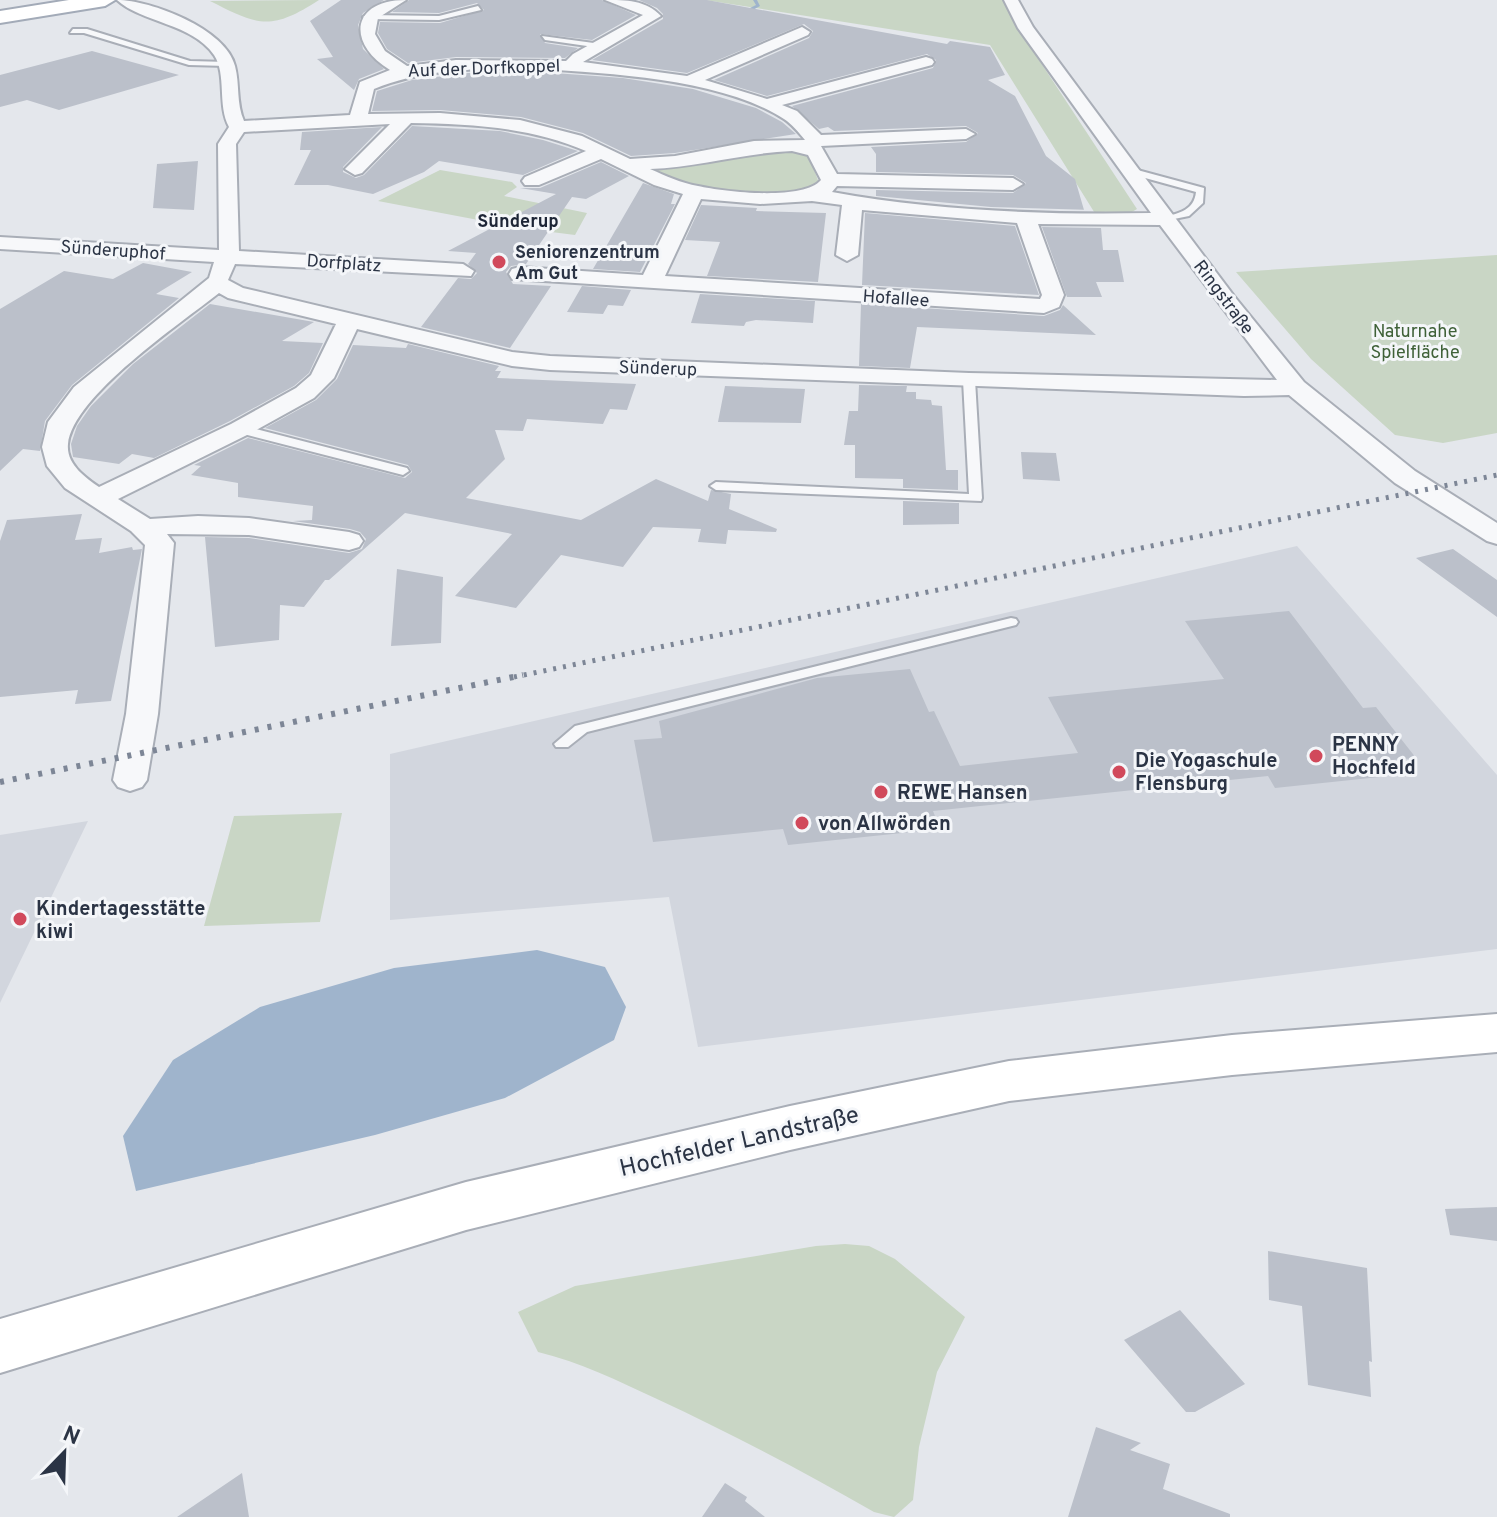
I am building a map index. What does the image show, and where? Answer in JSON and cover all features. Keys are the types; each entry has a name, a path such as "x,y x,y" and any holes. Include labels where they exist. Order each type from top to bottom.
{"main road":[{"path":"0,8 54,0"},
{"path":"0,17 105,0"},
{"name":"Hochfelder Landstraße","path":"0,1346 466,1206 790,1128 994,1084 1232,1055 1497,1033"}],"street":[{"path":"124,0 217,45 227,64 231,113 238,127"},
{"path":"399,0 367,17 368,37 390,64 403,71"},
{"path":"571,65 653,16 645,8 612,0"},
{"name":"Ringstraße","path":"1011,0 1026,28 1130,171 1226,301 1295,387 1405,477 1497,535"},
{"path":"690,81 802,32"},
{"path":"767,104 926,62"},
{"name":"Auf der Dorfkoppel","path":"357,122 366,86 375,79 403,71 483,65 571,65 690,81 767,104 808,129 812,144 831,180"},
{"path":"238,127 404,120 524,126 584,142 661,181 697,192 769,198 813,195 852,204 1025,217 1103,221 1167,219"},
{"path":"355,169 404,120"},
{"path":"130,780 142,714 160,543 147,528 76,486 64,475 56,456 57,435 67,411 83,392 217,283 230,248 227,144 238,127"},
{"path":"628,164 675,162 772,145 966,134"},
{"path":"532,181 603,151"},
{"path":"813,195 831,180 1013,184"},
{"path":"651,282 691,197 697,192"},
{"path":"847,255 852,204"},
{"name":"Hofallee","path":"520,274 1044,306 1051,302 1053,295 1025,217"},
{"name":"Sünderuphof","path":"0,243 226,257"},
{"name":"Dorfplatz","path":"226,257 463,271"},
{"name":"Sünderup","path":"217,283 236,293 512,359 550,363 1244,389 1295,387"},
{"path":"98,498 240,429 305,393 322,378 342,331 353,319"},
{"path":"147,528 174,524 252,526 349,541"}],"lane":[{"path":"367,17 439,18 478,8"},
{"path":"73,31 84,31 189,63 227,64"},
{"path":"545,38 601,46"},
{"path":"1130,171 1201,190 1202,196 1194,209 1167,219"},
{"path":"716,486 976,498 969,380"},
{"path":"240,429 403,471"},
{"path":"562,744 581,729 1011,622"}],"shaded area":[{"path":"1297,546 1497,775 1497,949 698,1047 669,897 390,920 390,754"},
{"name":"Kindertagesstätte kiwi","path":"88,821 0,1003 0,835"}],"green space":[{"path":"319,0 289,17 265,22 241,16 210,1"},
{"path":"705,0 1006,0 1018,28 1137,209 1130,213 1096,215 990,45"},
{"path":"776,148 809,156 819,183 782,194 734,192 686,182 649,168"},
{"path":"440,170 512,182 517,187 504,196 587,213 575,235 520,228 378,201"},
{"name":"Naturnahe Spielfläche","path":"1497,255 1497,433 1443,443 1395,435 1311,359 1236,272"},
{"path":"342,813 320,922 204,926 234,816"},
{"path":"816,1246 869,1246 895,1259 965,1317 937,1372 919,1447 913,1500 894,1517 874,1512 767,1453 628,1385 538,1352 518,1312 575,1286"}],"water":[{"path":"537,950 605,967 626,1007 614,1040 505,1098 375,1135 136,1191 123,1136 173,1060 260,1007 394,968"}],"building":[{"path":"341,0 384,0 363,13 358,25 363,49 384,69 359,79 354,90 317,59 333,57 310,21"},
{"path":"409,0 602,0 636,15 592,40 540,34 545,43 578,48 565,58 456,57 408,63 387,49 378,33 380,22 440,23 484,10 477,3 439,13 392,12"},
{"path":"639,0 707,0 947,44 950,41 990,47 1005,75 988,80 1015,96 1046,156 1075,179 1084,210 991,207 876,196 876,190 1013,193 1026,183 1013,175 876,172 876,154 871,147 966,142 978,133 966,126 819,129 792,106 933,68 936,60 927,54 767,96 714,80 809,38 813,31 804,24 687,73 592,60 663,19 657,8"},
{"path":"92,51 179,75 59,110 27,100 0,107 0,75"},
{"path":"526,71 623,78 693,89 756,108 782,122 796,134 675,153 631,156 583,133 521,117 440,110 372,111 377,91 412,80 468,73"},
{"path":"412,126 500,131 578,151 523,175 439,161 424,172 373,194 328,185 294,185 311,150 300,150 302,132 382,127 343,167 343,172 356,178 364,175"},
{"path":"198,161 194,210 153,208 157,164"},
{"path":"601,162 629,176 586,199 572,197 526,264 511,266 506,272 513,284 551,286 510,348 421,327 458,278 471,279 477,273 468,264 476,253 448,251 556,194 520,188 540,188"},
{"path":"643,183 674,194 671,204 675,204 640,272 593,269"},
{"path":"701,205 757,208 756,211 826,213 818,282 707,276 720,242 685,240"},
{"path":"865,213 1015,226 1039,295 862,285"},
{"path":"1042,227 1101,228 1103,250 1118,250 1124,282 1096,282 1102,297 1067,297"},
{"path":"143,263 192,272 156,294 179,298 72,385 45,421 40,451 23,449 0,471 0,309 64,271 113,279"},
{"path":"582,286 631,290 623,306 608,305 603,314 567,312"},
{"path":"700,294 815,301 813,323 756,320 746,322 744,326 691,323"},
{"path":"210,304 314,322 282,341 323,343 309,373 294,386 154,458 132,454 119,464 73,457 71,444 77,426 91,406 133,364"},
{"path":"861,304 1044,316 1060,310 1063,305 1096,335 917,327 910,368 859,366"},
{"path":"408,344 499,366 495,371 501,371 497,378 636,384 627,410 610,409 603,424 527,419 523,431 495,430 505,459 466,498 581,520 656,479 708,501 711,490 731,494 729,509 777,529 776,532 728,530 726,544 698,542 701,529 653,527 623,567 561,555 516,608 455,596 512,534 405,513 329,580 325,580 304,607 280,605 279,640 215,647 205,537 249,538 349,553 362,549 366,539 360,532 350,529 293,521 312,520 313,506 238,497 238,483 191,475 201,466 194,465 248,438 405,478 412,472 408,465 265,428 316,400 337,379 353,345 406,348"},
{"path":"859,385 907,386 906,392 916,392 916,399 931,400 932,405 942,406 946,470 958,470 958,490 903,488 903,479 855,478 855,445 844,445 849,411 858,411"},
{"path":"725,386 805,389 801,423 718,422"},
{"path":"1021,452 1056,453 1060,481 1023,479"},
{"path":"903,501 959,503 959,524 903,525"},
{"path":"82,514 75,540 102,538 99,553 132,547 133,550 142,549 111,701 75,704 78,690 0,697 0,541 7,520"},
{"path":"1453,549 1497,580 1497,617 1416,558"},
{"path":"397,569 443,577 441,643 391,646"},
{"path":"1289,611 1363,708 1376,707 1416,758 1380,761 1389,776 1275,788 1268,776 933,811 940,829 788,845 783,829 653,842 634,740 662,738 659,721 817,678 910,669 929,712 934,711 960,766 1078,753 1048,697 1224,679 1185,621"},
{"path":"1497,1207 1497,1241 1450,1235 1445,1209"},
{"path":"1268,1251 1367,1268 1371,1397 1308,1385 1302,1306 1269,1300"},
{"path":"1180,1310 1245,1384 1195,1412 1186,1412 1124,1340"},
{"path":"1096,1427 1141,1443 1130,1450 1170,1464 1163,1489 1230,1514 1230,1517 1068,1517"},
{"path":"242,1473 249,1517 177,1517"},
{"path":"725,1483 747,1497 745,1501 765,1517 702,1517"}],"waterway":[{"path":"740,15 758,5 755,0"}],"railway":[{"path":"514,677 1497,475"},
{"path":"0,782 523,675"}],"place":[{"name":"Seniorenzentrum Am Gut","path":"499,262"},
{"name":"PENNY Hochfeld","path":"1316,756"},
{"name":"Die Yogaschule Flensburg","path":"1119,772"},
{"name":"REWE Hansen","path":"881,792"},
{"name":"von Allwörden","path":"802,823"},
{"name":"Kindertagesstätte kiwi","path":"20,919"}],"district":[{"name":"Sünderup","path":"518,221"}]}
